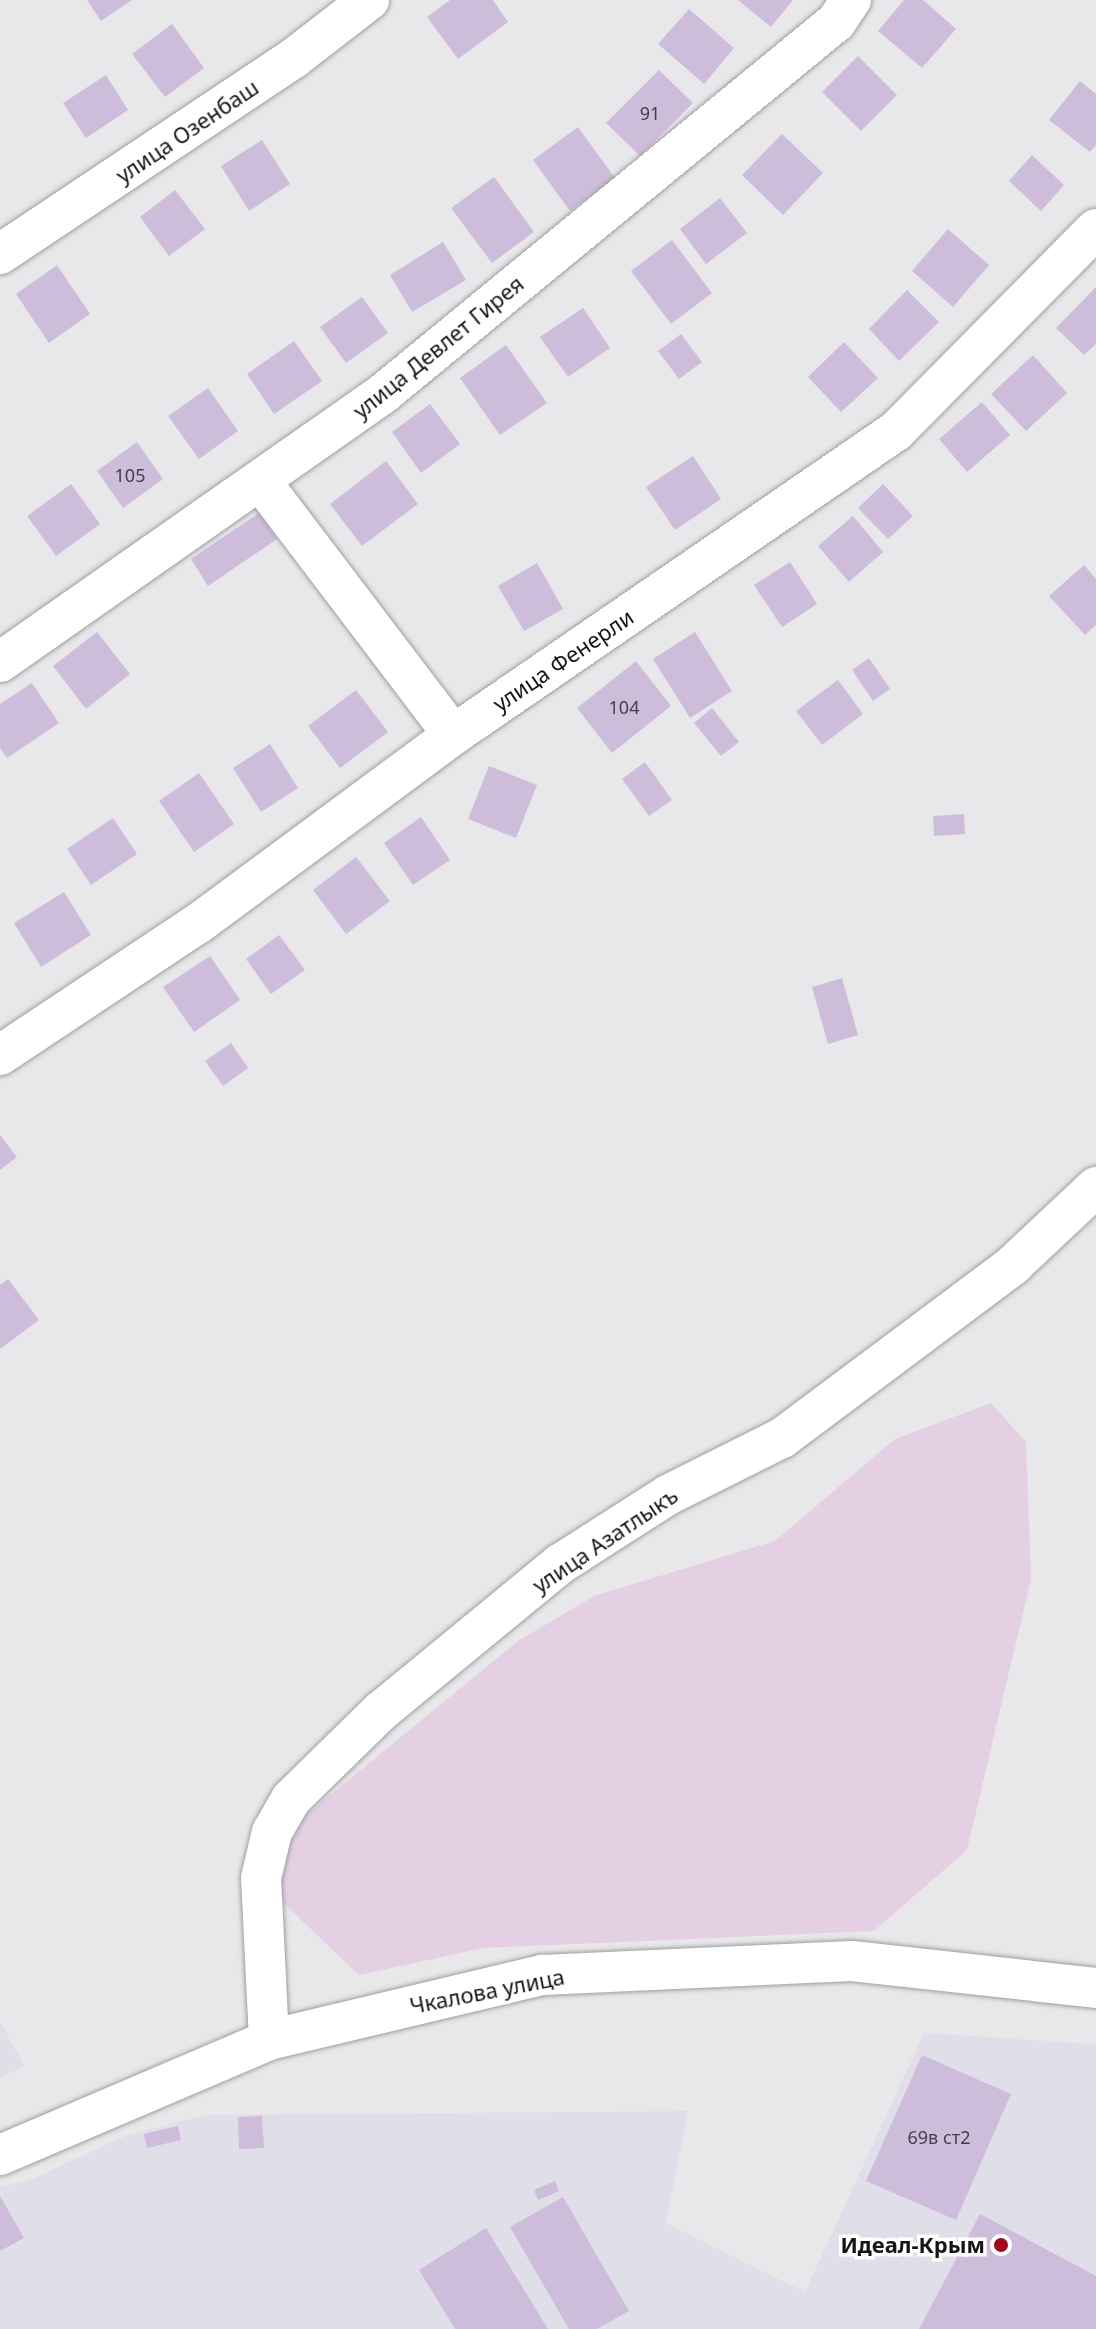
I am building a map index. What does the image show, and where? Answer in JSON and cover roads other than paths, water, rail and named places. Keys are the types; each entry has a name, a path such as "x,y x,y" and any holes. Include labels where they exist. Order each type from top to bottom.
{"street":[{"name":"улица Озенбаш","path":"0,254 294,58 369,0"},
{"name":"улица Девлет Гирея","path":"0,662 262,483 385,392 836,22 851,0"},
{"name":"улица Фенерли","path":"0,1055 199,923 453,735 896,431 1096,229"},
{"path":"262,483 453,735"},
{"name":"улица Азатлыкъ","path":"269,2040 261,1878 272,1832 291,1799 381,1711 560,1564 668,1495 782,1438 1013,1265 1096,1187"},
{"name":"Чкалова улица","path":"0,2155 269,2040 542,1975 852,1961 1096,1988"}],"place":[{"name":"Идеал-Крым","path":"1001,2245"}]}
